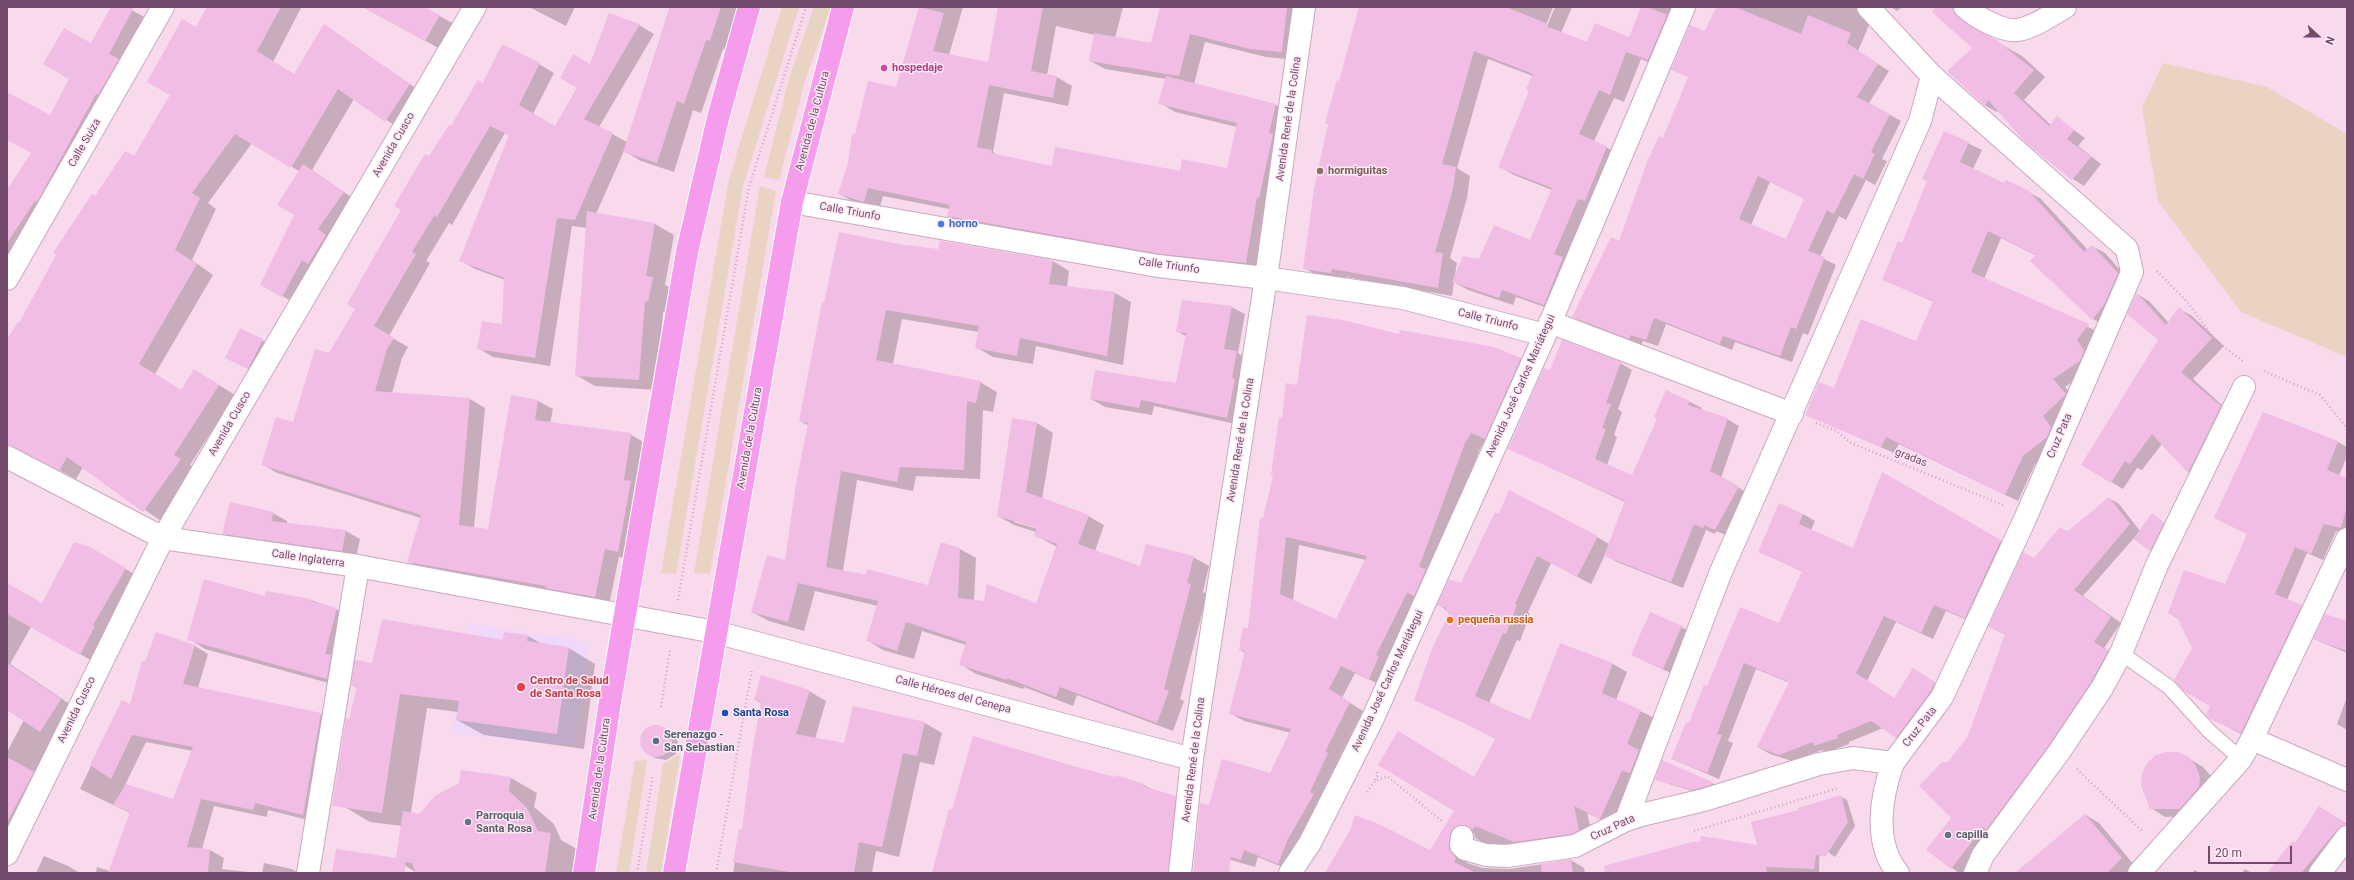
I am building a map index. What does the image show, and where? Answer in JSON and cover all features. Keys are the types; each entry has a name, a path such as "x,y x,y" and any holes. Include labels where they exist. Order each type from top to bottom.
{"highway":[{"name":"Avenida de la Cultura","path":"584,873 625,616 687,252 718,118 749,7"},
{"name":"Avenida de la Cultura","path":"674,873 715,632 792,202 844,7"}],"street":[{"name":"Calle Suiza","path":"7,279 163,7"},
{"name":"Avenida Cusco","path":"7,854 163,538 475,7"},
{"name":"Avenida René de la Colina","path":"1184,871 1192,759 1266,278 1304,7"},
{"name":"Avenida José Carlos Mariátegui","path":"1290,873 1310,843 1372,720 1548,328 1684,7"},
{"path":"1868,7 1932,76 2127,250 2132,272"},
{"path":"1965,7 1976,17 1998,26 2017,30 2043,20 2065,7"},
{"path":"1626,820 1720,574 1792,414 1920,121 1932,76"},
{"name":"Calle Triunfo","path":"792,202 1158,266 1266,278 1403,298 1548,328 1792,414"},
{"name":"Cruz Pata","path":"1462,837 1461,845 1465,849 1486,855 1507,856 1575,846 1626,820 1704,800 1819,764 1853,758 1893,763 1942,697 2025,518 2132,272"},
{"path":"1975,873 1983,855 2059,752 2102,688 2121,654 2157,565 2244,387"},
{"name":"Calle Inglaterra","path":"7,457 163,538 358,566 674,624"},
{"path":"2139,873 2241,759 2252,740 2347,539"},
{"path":"308,873 358,566"},
{"name":"Calle Héroes del Cenepa","path":"674,624 715,632 1192,759"},
{"path":"2252,740 2347,780"},
{"path":"1893,763 1884,797 1882,830 1888,857 1898,873"},
{"path":"2320,873 2347,837"}],"lane":[{"path":"2121,654 2169,687 2209,731 2241,759"}],"path":[{"path":"661,707 749,187 806,7"},
{"path":"2132,272 2148,262 2188,303 2216,341 2244,362 2251,365"},
{"path":"2244,362 2244,387"},
{"path":"2258,368 2320,395 2347,428"},
{"name":"gradas","path":"1792,414 1835,430 1851,444 2020,512 2025,518"},
{"path":"716,873 753,661"},
{"path":"2059,752 2107,796 2159,849"},
{"path":"637,873 653,775"},
{"path":"1363,796 1375,781 1386,776 1462,837"},
{"path":"1687,832 1718,826 1841,788"}],"shaded area":[{"path":"7,7 2347,7 2347,873 7,873"},
{"path":"782,7 799,7 743,186 676,574 661,573 729,179"},
{"path":"814,7 831,7 805,81 779,180 764,177 790,75"},
{"path":"2163,63 2267,87 2347,134 2347,357 2241,312 2158,201 2142,108"},
{"path":"760,186 776,191 710,574 694,573"},
{"name":"Centro de Salud de Santa Rosa","path":"466,623 590,642 574,746 452,733"},
{"path":"680,754 661,873 646,873 663,764"},
{"path":"647,760 629,873 616,873 635,761"}],"building":[{"path":"111,7 134,7 109,54 119,59 98,95 96,94 37,202 35,201 7,243 7,190 31,153 7,140 7,92 50,115 69,79 43,64 64,28 91,43"},
{"path":"207,7 281,7 257,51 294,74 324,24 410,84 385,122 338,89 291,168 235,134 192,193 200,198 175,250 197,264 139,364 181,390 194,369 219,385 174,455 181,459 143,512 67,457 60,470 7,445 7,339 18,322 19,323 56,255 53,253 92,194 95,196 125,151 134,156 170,95 147,82 182,19 196,27"},
{"path":"362,7 425,7 440,15 425,41"},
{"path":"670,7 721,7 710,41 706,40 684,104 677,101 657,163 623,152"},
{"path":"919,7 944,13 933,51 988,62 998,7 1043,7 1031,71 1057,76 1053,98 989,85 977,147 992,150 991,153 1052,166 1055,147 1180,171 1182,159 1227,168 1237,123 1158,104 1166,76 1276,104 1269,133 1273,134 1259,198 1257,197 1246,263 1160,254 947,216 950,205 868,188 864,202 838,194 848,163 852,134 855,134 868,81 896,87"},
{"path":"1160,7 1287,7 1282,52 1250,49 1190,34 1179,76 1089,61 1094,33 1151,43"},
{"path":"1359,7 1506,7 1548,24 1546,26 1587,42 1595,23 1629,37 1641,7 1647,7 1667,15 1648,60 1626,52 1610,95 1599,90 1579,134 1607,146 1585,201 1578,199 1554,254 1563,257 1544,305 1502,290 1499,298 1452,282 1463,256 1479,259 1494,225 1530,240 1552,188 1498,167 1529,91 1526,89 1533,74 1474,51 1442,164 1456,167 1453,189 1435,252 1443,253 1438,288 1332,269 1331,273 1303,269 1314,189 1328,124 1325,123 1337,80 1339,81"},
{"path":"1716,7 1735,7 1801,34 1808,15 1851,33 1847,43 1878,64 1857,97 1890,114 1871,152 1875,154 1863,179 1854,174 1834,214 1827,210 1808,251 1825,257 1796,329 1791,327 1780,356 1723,336 1720,344 1654,318 1646,340 1631,335 1629,339 1572,317 1611,237 1619,241 1647,162 1659,136 1663,138 1688,77 1671,70 1690,25 1705,31","holes":["1758,176 1804,199 1786,239 1739,219"]},
{"path":"1936,7 1952,7 1957,16 1963,21 1995,39 2034,70 2014,93 2049,126 2057,116 2074,130 2067,139 2091,157 2072,180 2025,142 1988,100 1985,106 1947,71 1972,48 1932,12"},
{"path":"609,13 640,24 584,119 613,133 575,220 557,218 535,358 477,349 482,321 502,324 504,278 459,261 509,135 490,126 437,217 434,216 412,252 416,254 374,326 394,338 387,349 375,391 470,398 459,525 488,529 511,395 538,400 535,420 631,433 624,480 631,481 618,552 605,549 595,597 545,588 546,586 407,562 421,515 261,465 276,417 293,422 315,349 329,353 355,309 347,304 401,210 394,206 425,154 429,156 449,125 451,126 478,80 483,83 502,44 540,63 519,105 555,126 577,88 560,78 573,54 590,64"},
{"path":"1944,131 1969,142 1960,162 2004,183 2006,180 2028,190 2084,252 2092,245 2118,273 2105,303 2092,320 2030,261 2036,255 1988,231 1971,272 2089,324 2077,340 2084,350 2080,361 2053,379 2066,394 2043,416 2051,427 2047,437 2023,456 2005,495 1886,437 1881,447 1805,415 1819,382 1834,388 1861,319 1916,341 1933,301 1882,280 1898,241 1902,243 1927,181 1922,179"},
{"path":"303,164 344,192 318,229 326,235 308,264 302,260 282,297 260,285 294,215 277,205"},
{"path":"587,211 655,223 646,276 653,277 648,302 645,301 639,380 575,376"},
{"path":"839,232 904,245 938,249 940,241 1053,260 1049,284 1115,292 1107,356 1020,338 1017,356 975,348 979,326 886,310 876,360 981,381 976,403 967,401 964,470 900,467 897,482 841,471 826,567 866,575 867,569 928,585 941,542 960,548 958,598 984,601 987,584 1036,603 1057,544 1034,536 1037,528 997,516 1012,418 1037,422 1026,492 1089,515 1078,544 1140,566 1146,544 1194,556 1187,583 1191,584 1164,689 1169,691 1157,723 1060,687 1056,697 1007,678 1007,680 959,665 966,642 906,622 897,651 866,641 878,601 798,583 788,622 751,612 767,555 785,560 796,484 808,423 799,421 822,302 824,303"},
{"path":"2137,293 2166,325 2179,307 2212,338 2181,372 2221,406 2188,473 2152,434 2130,464 2125,461 2111,483 2081,465 2158,340 2127,314"},
{"path":"1182,300 1232,306 1224,349 1237,351 1232,378 1235,379 1227,418 1141,400 1139,408 1090,399 1095,370 1176,383 1186,333 1176,332"},
{"path":"1307,315 1343,320 1399,334 1400,330 1494,347 1521,358 1485,439 1471,433 1465,443 1419,567 1426,569 1414,596 1407,593 1376,655 1379,656 1369,679 1341,666 1329,689 1350,702 1325,752 1328,753 1310,792 1314,794 1288,839 1278,864 1244,850 1241,860 1231,857 1229,873 1193,873 1200,803 1209,805 1222,759 1270,773 1291,729 1229,714 1245,651 1239,650 1243,627 1248,628 1260,518 1263,518 1273,476 1271,475 1279,417 1282,418 1286,383 1297,385","holes":["1286,537 1367,556 1336,619 1280,594"]},
{"path":"240,328 263,339 248,369 225,358"},
{"path":"1562,340 1621,362 1606,403 1611,404 1602,428 1606,429 1595,459 1632,475 1657,419 1654,417 1666,390 1690,401 1688,405 1728,418 1710,471 1739,486 1715,530 1704,525 1703,528 1694,524 1671,582 1604,556 1625,501 1508,449 1544,368 1550,370"},
{"path":"2263,412 2338,441 2327,470 2347,478 2347,506 2341,528 2324,524 2311,554 2295,547 2275,594 2302,605 2241,733 2210,719 2206,715 2210,706 2184,691 2174,680 2192,648 2177,617 2168,613 2184,570 2225,584 2247,534 2214,518"},
{"path":"1882,472 2001,540 1965,618 1934,605 1921,633 1884,616 1856,673 1894,698 1913,668 1935,682 1931,691 1896,738 1871,721 1837,735 1838,738 1814,746 1813,742 1779,755 1757,747 1789,682 1744,663 1717,734 1722,735 1707,773 1671,759 1686,722 1689,723 1704,685 1707,686 1740,607 1779,623 1802,571 1758,552 1779,503 1803,514 1799,524 1853,548"},
{"path":"1509,490 1598,536 1577,577 1537,556 1515,604 1517,605 1506,634 1503,633 1475,696 1530,720 1560,643 1613,663 1602,693 1641,710 1627,744 1639,750 1630,773 1622,771 1600,819 1574,806 1579,830 1571,834 1514,842 1475,826 1472,830 1464,825 1457,826 1452,830 1449,843 1449,849 1456,858 1454,862 1476,873 1325,873 1350,830 1355,815 1381,825 1430,850 1454,811 1378,765 1398,731 1474,777 1496,738 1414,700 1432,649 1449,613 1445,611 1446,608 1437,605 1449,579 1461,583 1495,512 1499,514"},
{"path":"2109,497 2130,524 2074,590 2111,617 2094,642 2108,651 2091,682 2049,745 1986,830 1983,827 1951,869 1926,850 1951,818 1919,786 1942,762 1948,762 1968,736 2005,634 1988,627 2023,552 2034,558 2060,527 2067,532"},
{"path":"230,502 274,512 271,521 346,530 342,551 222,534"},
{"path":"2152,513 2164,523 2150,551 2133,539"},
{"path":"74,542 90,547 126,568 93,625 95,626 80,655 7,614 7,583 42,603"},
{"path":"204,579 265,596 266,591 311,599 311,601 337,608 325,654 331,655 327,679 187,640"},
{"path":"1650,612 1682,626 1663,669 1631,655"},
{"path":"2325,614 2347,621 2347,651 2313,639"},
{"path":"382,619 503,640 504,632 528,635 527,641 569,647 557,734 456,720 459,701 400,694 382,813 332,806 346,718 349,719 357,687 351,685 355,660 372,663"},
{"path":"156,632 195,645 183,684 321,713 303,815 255,803 253,810 201,799 187,847 210,849 208,873 108,873 130,812 113,805 126,784 173,799 193,747 132,735 111,779 90,765 122,700 130,704 142,661 145,662"},
{"path":"7,663 61,699 40,732 7,710"},
{"path":"761,675 810,690 796,734 844,743 853,706 925,722 917,756 903,753 882,847 859,842 854,873 795,873 733,862 739,829 742,829 752,752 761,702 754,700"},
{"name":"Serenazgo - San Sebastian","path":"653,725 659,725 669,732 672,741 671,747 665,754 659,757 653,757 643,750 640,744 640,738 647,728"},
{"path":"973,736 1073,766 1115,777 1116,775 1144,784 1143,786 1176,796 1168,873 932,873 949,809 952,810"},
{"path":"2166,752 2178,752 2189,757 2196,766 2200,777 2199,787 2180,809 2150,809 2141,785 2142,774 2147,763 2156,755"},
{"path":"7,757 34,772 7,822"},
{"path":"1662,760 1712,782 1711,785 1692,790 1655,780"},
{"name":"Parroquia Santa Rosa","path":"461,770 511,777 509,791 527,808 538,831 551,833 545,873 416,873 412,863 405,862 405,873 332,873 336,849 396,858 403,811 419,814 436,795 459,783"},
{"path":"1841,795 1848,822 1825,857 1816,855 1814,869 1766,867 1767,873 1605,873 1604,866 1692,842 1700,842 1701,836 1757,845 1751,822 1799,810 1798,808"},
{"path":"2319,806 2347,825 2337,830 2301,873 2267,873 2292,841 2295,843"},
{"path":"2085,814 2122,858 2107,873 2015,873"},
{"path":"1571,859 1573,873 1542,873 1541,864"}],"place":[{"name":"hospedaje","path":"884,68"},
{"name":"hormiguitas","path":"1320,171"},
{"name":"horno","path":"941,224"},
{"name":"pequeña russia","path":"1450,620"},
{"name":"Centro de Salud de Santa Rosa","path":"521,687"},
{"name":"Santa Rosa","path":"725,713"},
{"name":"Serenazgo - San Sebastian","path":"656,741"},
{"name":"Parroquia Santa Rosa","path":"468,822"},
{"name":"capilla","path":"1948,835"}]}
